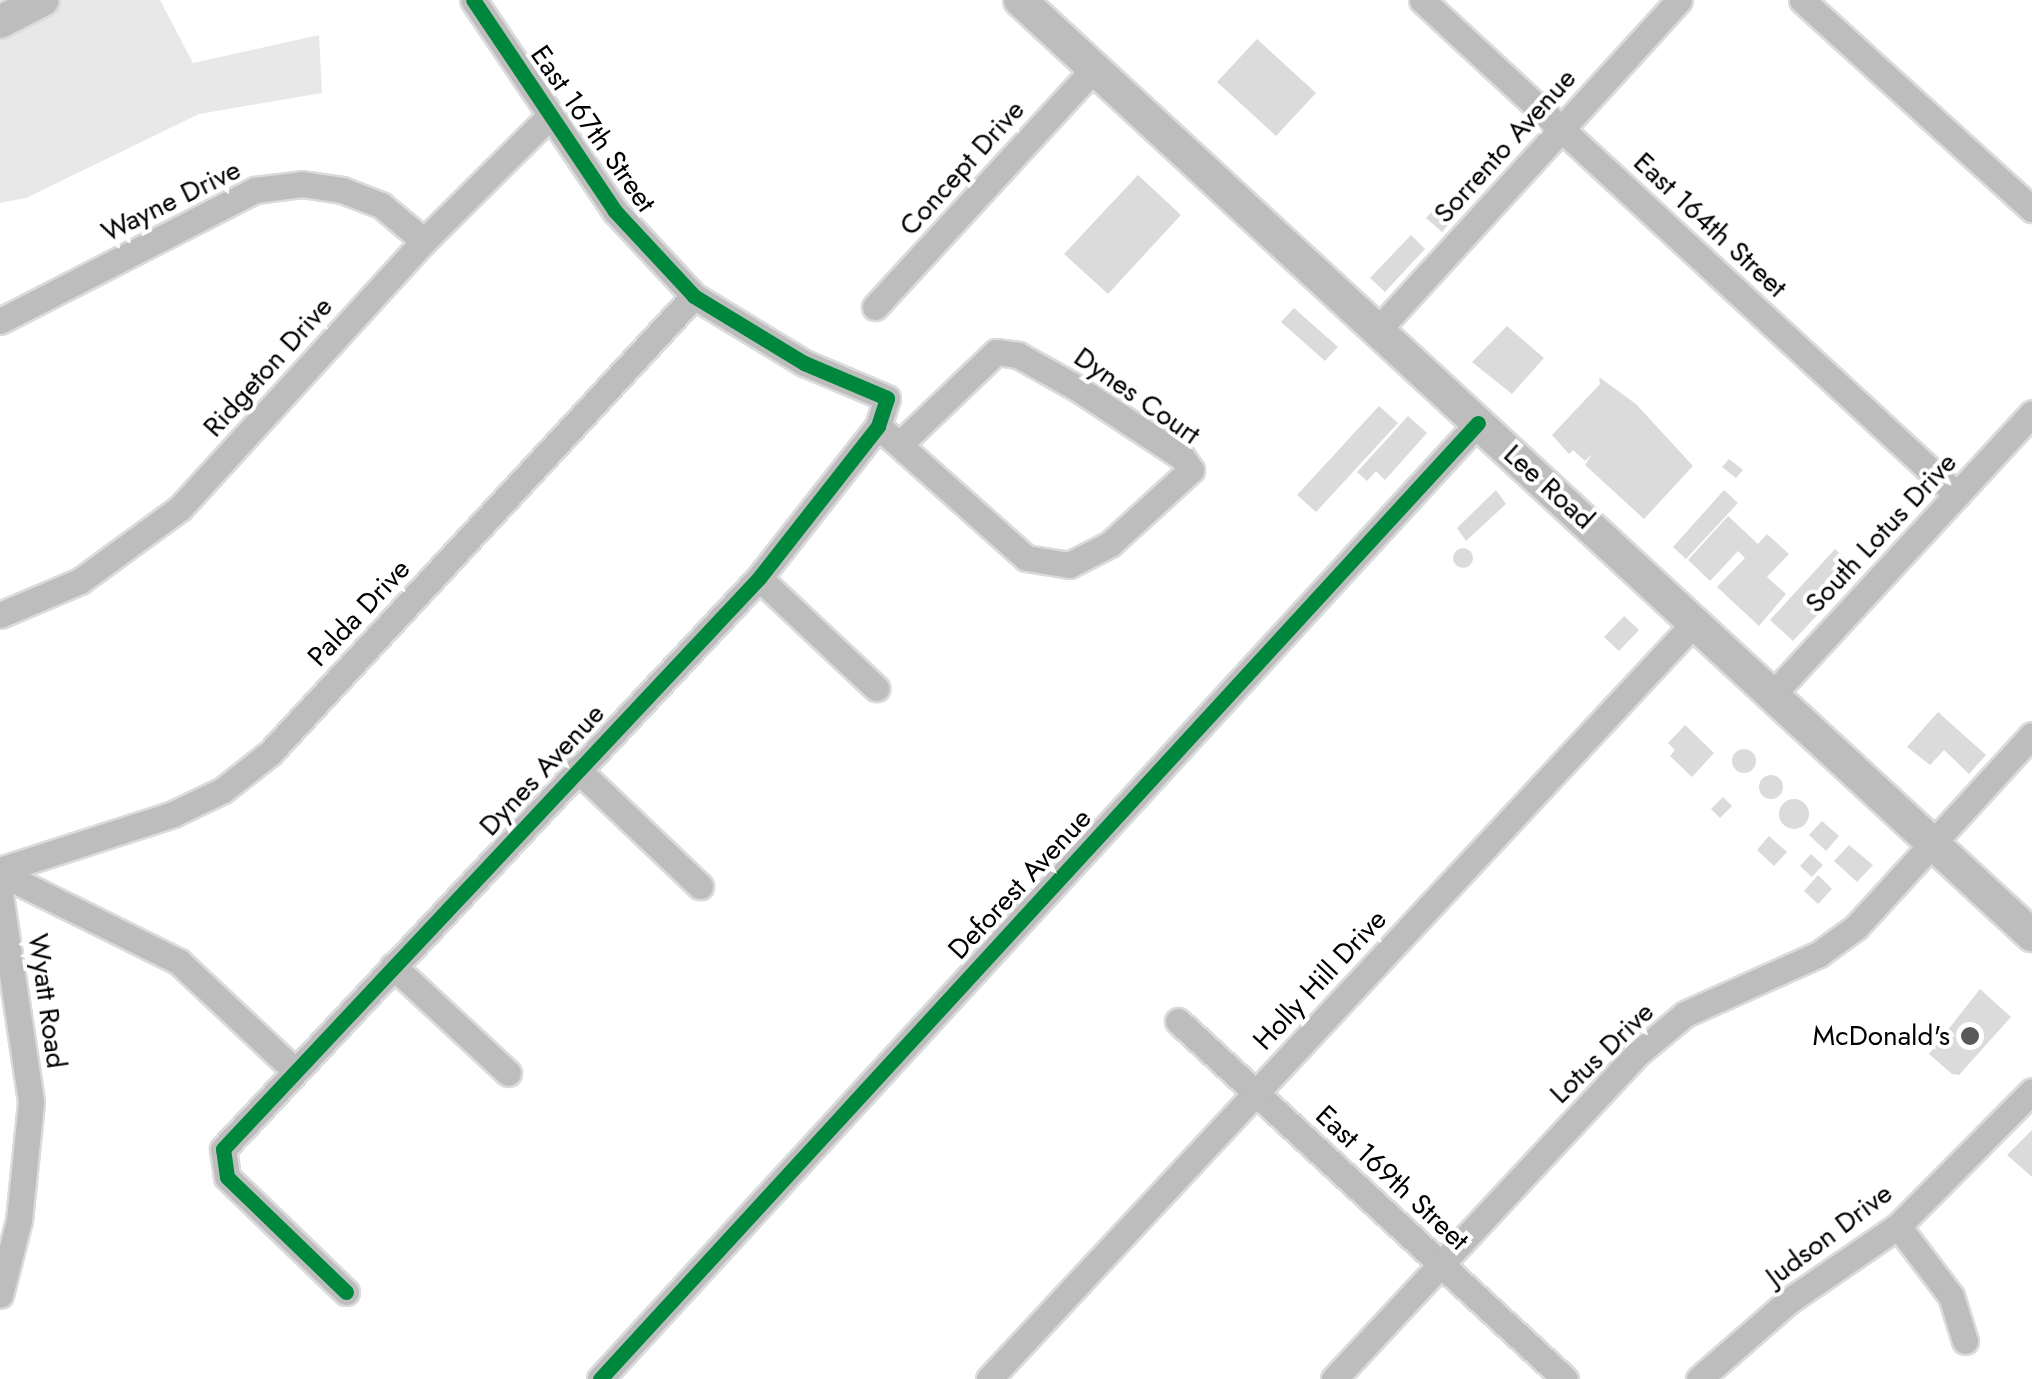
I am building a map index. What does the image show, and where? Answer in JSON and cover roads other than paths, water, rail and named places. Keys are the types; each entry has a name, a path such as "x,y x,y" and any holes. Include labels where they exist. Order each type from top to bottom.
{"main road":[{"path":"0,22 43,0"},
{"name":"Lee Road","path":"1020,0 2032,935"}],"street":[{"name":"East 167th Street","path":"473,0 615,211 694,296 804,363 888,398"},
{"name":"East 164th Street","path":"1422,0 1957,495"},
{"name":"Sorrento Avenue","path":"1376,332 1678,0"},
{"path":"1802,0 2032,210"},
{"name":"Concept Drive","path":"876,307 1094,68"},
{"name":"Ridgeton Drive","path":"0,615 80,581 180,508 424,241 549,116"},
{"name":"Wayne Drive","path":"0,321 255,190 302,184 342,190 381,205 424,241"},
{"name":"Palda Drive","path":"0,872 173,814 224,790 270,752 694,296"},
{"name":"Dynes Court","path":"878,426 1026,558 1069,565 1110,544 1191,470 1182,457 1077,388 1007,353 996,352 978,366 900,442"},
{"name":"Dynes Avenue","path":"346,1292 227,1177 223,1150 758,578 878,426 888,398"},
{"name":"South Lotus Drive","path":"1773,694 2032,413"},
{"name":"Deforest Avenue","path":"600,1379 1478,423"},
{"path":"758,578 876,688"},
{"name":"Holly Hill Drive","path":"989,1379 1696,621"},
{"name":"Lotus Drive","path":"1334,1379 1637,1054 1685,1014 1831,945 1933,843 2032,735"},
{"path":"577,768 700,886"},
{"path":"0,872 178,962 295,1071"},
{"name":"Wyatt Road","path":"0,894 31,1102 22,1206 0,1295"},
{"path":"393,966 508,1072"},
{"name":"East 169th Street","path":"1178,1021 1564,1379"},
{"name":"Judson Drive","path":"1699,1379 1790,1300 1898,1226 2032,1092"},
{"path":"1898,1226 1951,1296 1965,1341"}],"place":[{"name":"McDonald's","path":"1970,1036"}]}
